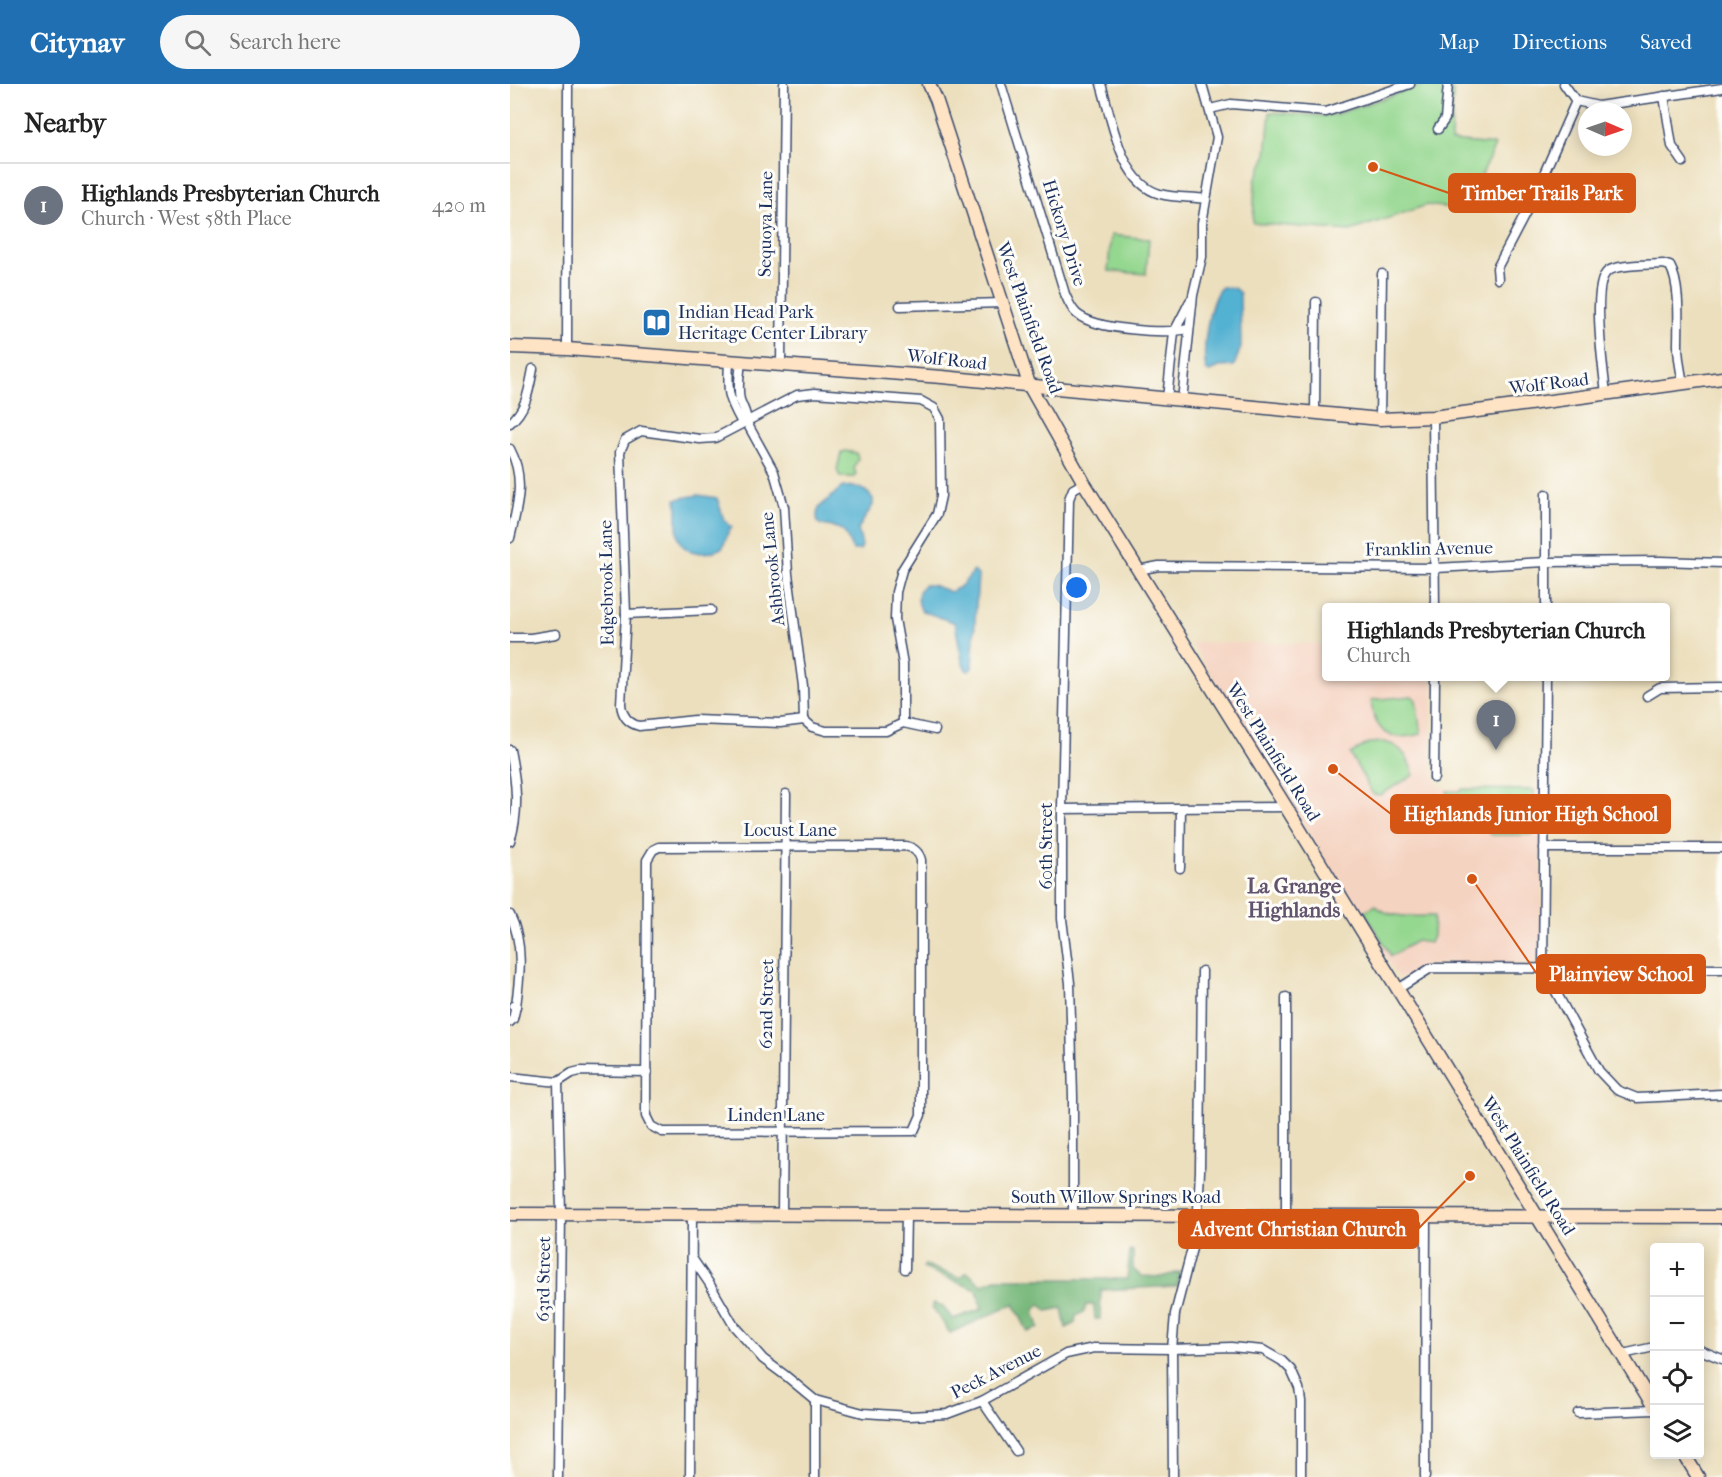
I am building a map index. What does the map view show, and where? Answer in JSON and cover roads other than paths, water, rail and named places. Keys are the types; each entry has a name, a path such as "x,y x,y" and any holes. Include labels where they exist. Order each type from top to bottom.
{"main road":[{"name":"West Plainfield Road","path":"929,84 936,99 1030,387 1084,483 1539,1216 1652,1405"},
{"name":"Wolf Road","path":"510,348 567,349 735,360 942,377 1380,419 1433,417 1722,378"},
{"name":"South Willow Springs Road","path":"510,1214 1722,1217"},
{"path":"1687,1459 1698,1477"}],"street":[{"path":"567,349 568,84"},
{"name":"Sequoya Lane","path":"781,364 784,84"},
{"name":"Hickory Drive","path":"1001,84 1065,294 1075,312 1089,321 1102,325 1174,332 1188,329"},
{"path":"1101,84 1126,165 1135,178 1146,188 1160,194 1206,199"},
{"path":"1182,401 1188,329 1201,263 1202,223 1217,137 1202,84"},
{"path":"1210,109 1231,104 1326,112 1410,84"},
{"path":"1438,129 1443,125 1447,112 1448,84"},
{"path":"1564,84 1576,101 1598,106 1722,88"},
{"path":"1664,96 1672,146 1683,162"},
{"path":"1498,279 1497,268 1531,203 1576,101"},
{"path":"1606,394 1598,322 1601,280 1605,273 1613,268 1663,264 1670,266 1679,319 1678,349 1683,384"},
{"path":"1380,419 1382,274"},
{"path":"1167,399 1174,332 1193,295"},
{"path":"1315,413 1316,302"},
{"path":"900,306 1002,303"},
{"name":"Ashbrook Lane","path":"735,360 740,400 747,415 747,423 774,472 784,507 788,574 803,686 804,720"},
{"path":"510,423 519,416 528,396 533,369"},
{"path":"747,423 797,395 815,393 921,401 930,404 937,411 940,424 941,496 937,514 902,570 896,592 895,619 903,664 903,723"},
{"path":"1433,417 1435,603"},
{"name":"Edgebrook Lane","path":"747,423 709,439 646,431 636,432 625,440 621,452 626,614 621,704 623,715 631,723 639,726 684,721 780,723 804,720"},
{"path":"510,449 520,480 519,499 513,510 510,538"},
{"name":"60th Street","path":"1073,1215 1070,983 1062,919 1062,809 1069,499 1073,489 1084,483"},
{"path":"1546,494 1546,603"},
{"name":"Franklin Avenue","path":"1138,570 1159,566 1436,568 1546,562 1722,563"},
{"path":"626,614 711,610"},
{"path":"510,638 531,638 556,634"},
{"path":"1434,778 1435,681"},
{"path":"1546,681 1543,968 1599,1071 1617,1090 1637,1098 1722,1094"},
{"path":"1647,696 1660,688 1722,687"},
{"path":"804,720 813,727 826,731 886,731 903,723 934,730"},
{"path":"510,750 517,792 516,813 510,841"},
{"name":"62nd Street","path":"782,1215 786,794"},
{"path":"1062,809 1286,807"},
{"path":"1180,868 1181,808"},
{"name":"Locust Lane","path":"647,1072 647,860 653,850 659,847 906,846 918,852 921,860 921,1115 914,1131"},
{"path":"1544,848 1722,848"},
{"path":"510,915 518,934 519,979 513,1006 513,1019 510,1022"},
{"path":"1398,989 1431,968 1722,969"},
{"path":"1173,1477 1172,1349 1175,1314 1197,1229 1200,1171 1202,971"},
{"path":"1286,997 1286,1216"},
{"path":"510,1077 558,1082 572,1072 580,1071 647,1072"},
{"name":"Linden Lane","path":"647,1072 646,1116 651,1126 662,1132 914,1131"},
{"name":"63rd Street","path":"558,1082 561,1214 558,1477"},
{"path":"690,1477 692,1214"},
{"path":"905,1269 906,1215"},
{"path":"1425,1477 1426,1216"},
{"name":"Peck Avenue","path":"692,1258 734,1326 763,1359 815,1400 863,1413 910,1416 947,1414 982,1401 1066,1354 1094,1348 1231,1347 1263,1350 1282,1361 1297,1381 1301,1401 1301,1477"},
{"path":"1623,1354 1650,1348"},
{"path":"1702,1351 1722,1359"},
{"path":"815,1400 815,1477"},
{"path":"982,1401 1016,1451"},
{"path":"1578,1413 1650,1408"}],"water":[{"path":"1222,287 1234,288 1240,293 1241,347 1234,366 1219,367 1210,372 1207,371 1205,364 1205,341 1213,302"},
{"path":"843,487 860,488 873,499 873,505 858,529 862,546 860,550 853,550 845,533 840,529 818,523 817,514 820,507"},
{"path":"698,495 717,498 724,520 732,527 723,547 706,553 687,549 682,544 677,530 676,499"},
{"path":"974,571 978,575 972,668 969,671 966,670 962,661 955,623 922,611 918,597 924,585 932,585 951,592 961,586"}],"place":[{"name":"Timber Trails Park","path":"1373,167"},
{"name":"Indian Head Park Heritage Center Library","path":"657,322"},
{"name":"Highlands Presbyterian Church","path":"1496,750"},
{"name":"Highlands Junior High School","path":"1333,769"},
{"name":"Plainview School","path":"1472,879"},
{"name":"Advent Christian Church","path":"1470,1176"}],"district":[{"name":"La Grange Highlands","path":"1294,898"}]}
